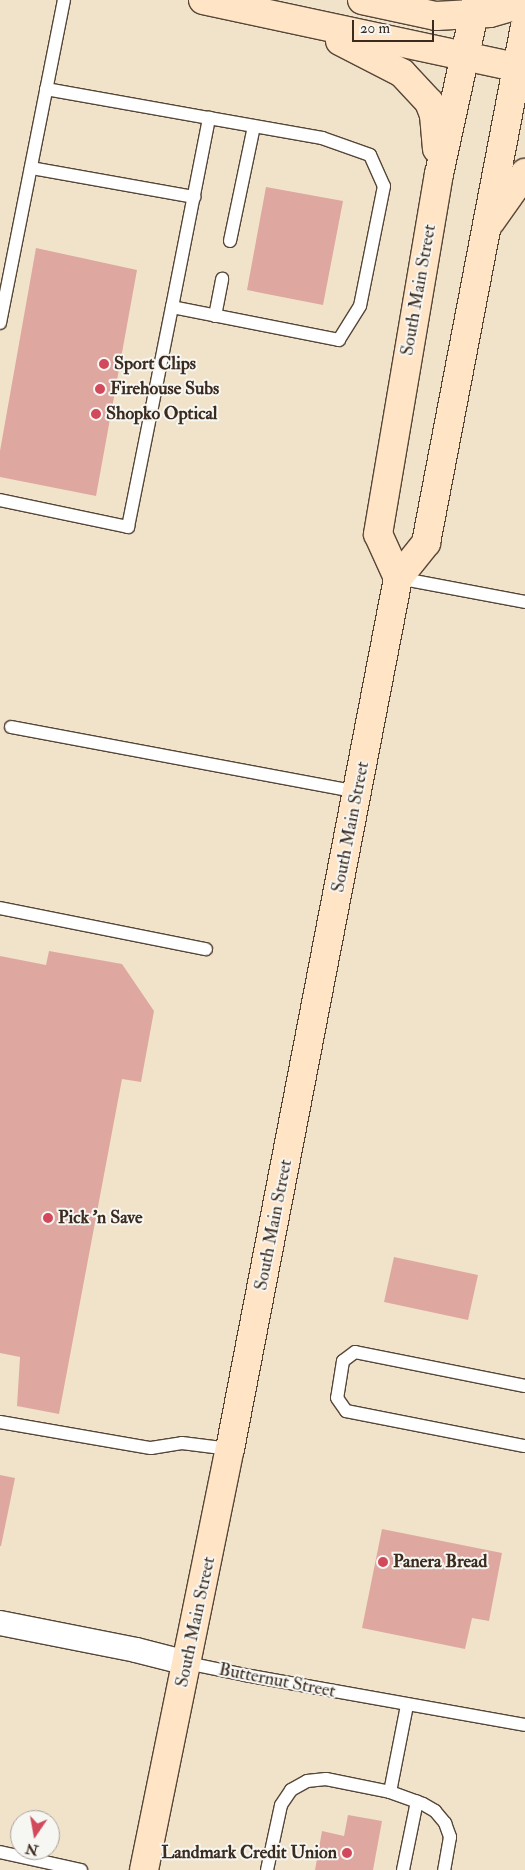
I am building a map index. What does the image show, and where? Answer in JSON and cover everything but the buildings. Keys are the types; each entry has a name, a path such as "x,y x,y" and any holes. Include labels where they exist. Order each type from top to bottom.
{"main road":[{"path":"203,0 465,58 521,68"},
{"path":"362,0 436,16 476,7 503,11 525,3"},
{"name":"South Main Street","path":"398,578 378,534 439,174 476,7"},
{"path":"306,23 402,73 429,102 434,115 439,174"},
{"name":"South Main Street","path":"144,1870 230,1449 398,578 426,543 486,228 521,68 525,26"},
{"path":"486,228 525,173"}],"street":[{"name":"Butternut Street","path":"0,1623 136,1650 187,1663"}],"lane":[{"path":"0,323 64,0"},
{"path":"46,89 322,138 370,155 384,186 360,306 339,340 172,308"},
{"path":"0,500 128,527 209,118"},
{"path":"230,241 254,126"},
{"path":"30,168 194,197"},
{"path":"215,316 222,280"},
{"path":"398,578 525,602"},
{"path":"12,727 358,792"},
{"path":"0,908 206,949"},
{"path":"525,1386 355,1352 343,1361 337,1398 346,1411 525,1446"},
{"path":"0,1422 151,1448 182,1443 230,1449"},
{"name":"Butternut Street","path":"187,1663 525,1726"},
{"path":"390,1792 407,1705"},
{"path":"267,1870 281,1805 291,1790 307,1781 326,1779 390,1792 435,1811 445,1823 450,1837 444,1870"},
{"path":"403,1870 417,1802"},
{"path":"0,1852 81,1870"}],"place":[{"name":"Sport Clips","path":"104,364"},
{"name":"Firehouse Subs","path":"100,389"},
{"name":"Shopko Optical","path":"96,414"},
{"name":"Pick 'n Save","path":"48,1218"},
{"name":"Panera Bread","path":"383,1562"},
{"name":"Landmark Credit Union","path":"347,1853"}]}
